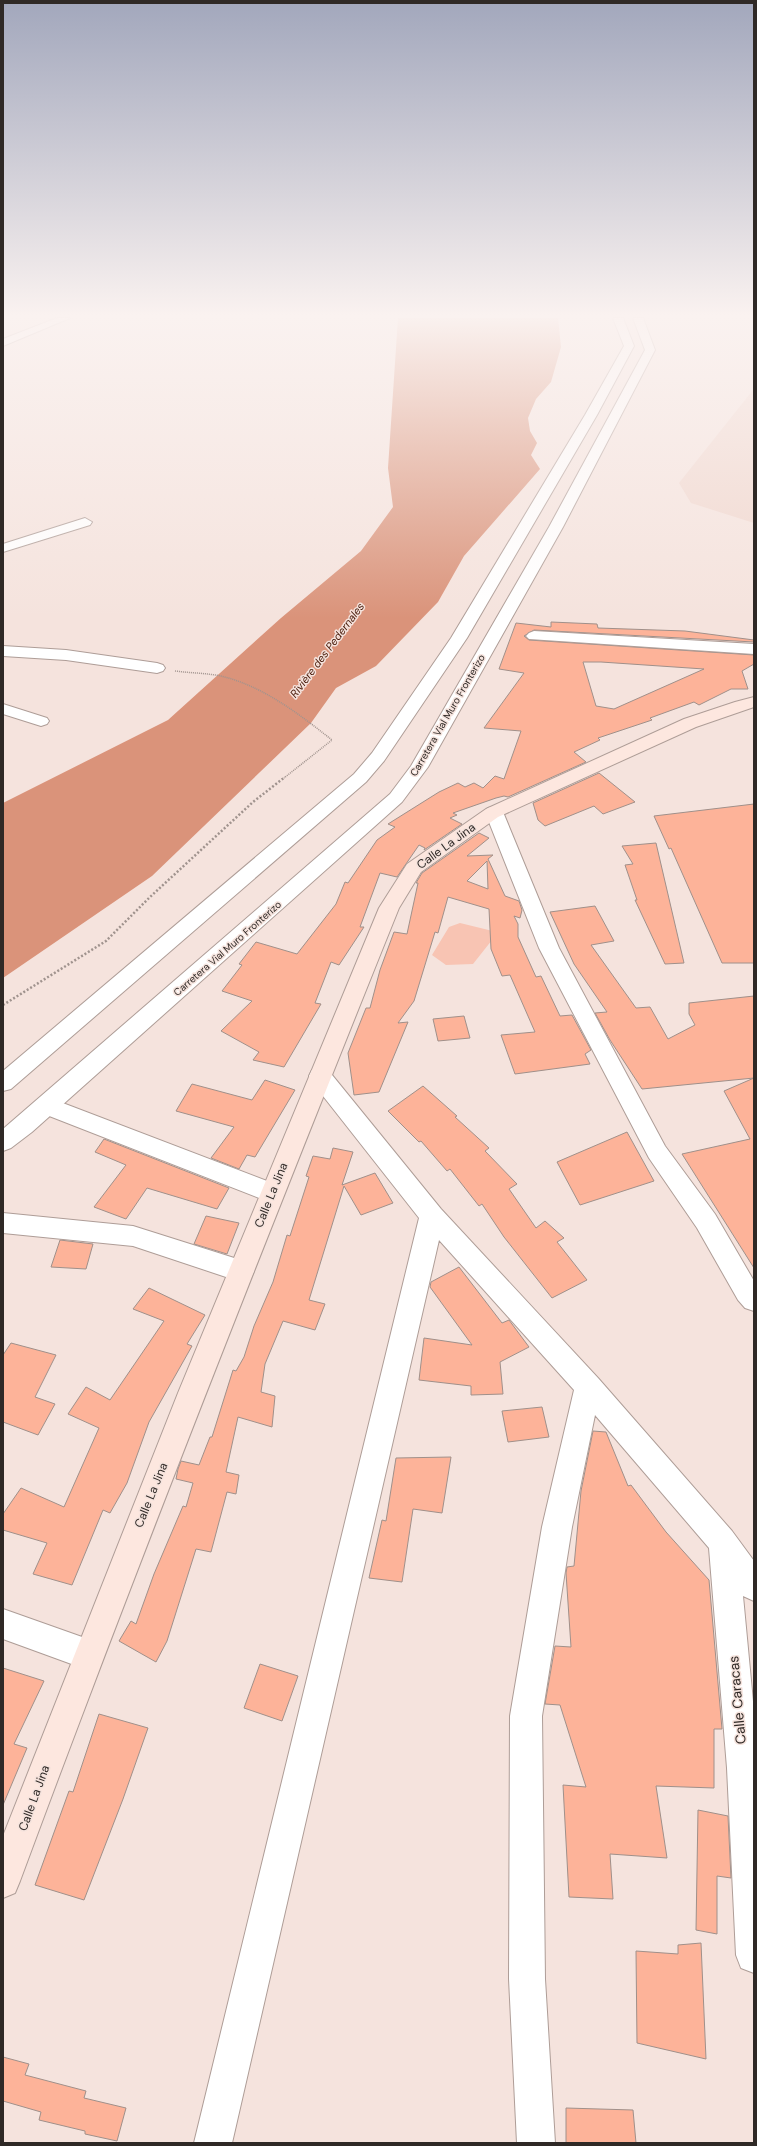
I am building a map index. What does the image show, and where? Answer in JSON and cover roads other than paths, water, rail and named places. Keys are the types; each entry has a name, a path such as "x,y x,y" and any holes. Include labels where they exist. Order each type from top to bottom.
{"main road":[{"name":"Calle La Jina","path":"3,1881 88,1654 272,1193 389,908 414,868 494,812 690,723 741,705 754,702"}],"street":[{"path":"3,1083 360,778 378,757 459,638 589,418"},
{"name":"Carretera Vial Muro Fronterizo","path":"3,1142 47,1106 396,798 420,767 556,527 614,418"},
{"path":"3,548 85,522"},
{"path":"534,636 754,648"},
{"path":"3,651 66,655 157,668"},
{"path":"3,709 42,721"},
{"path":"494,812 549,948 653,1144 706,1221 747,1292 754,1300"},
{"path":"320,1076 393,1165 432,1216 588,1388 722,1541 754,1586"},
{"path":"47,1106 272,1193"},
{"path":"213,2143 432,1216"},
{"path":"3,1223 133,1236 241,1271"},
{"path":"536,2143 527,1979 526,1716 557,1527 588,1388"},
{"name":"Calle Caracas","path":"722,1541 743,1768 754,1955"},
{"path":"3,1624 88,1654"}],"water":[{"name":"Rivière des Pedernales","path":"391,418 528,418 530,431 537,443 531,455 540,469 464,556 438,602 376,666 336,688 311,723 152,876 3,978 3,803 168,720 281,618 361,551 393,507 388,468"}]}
